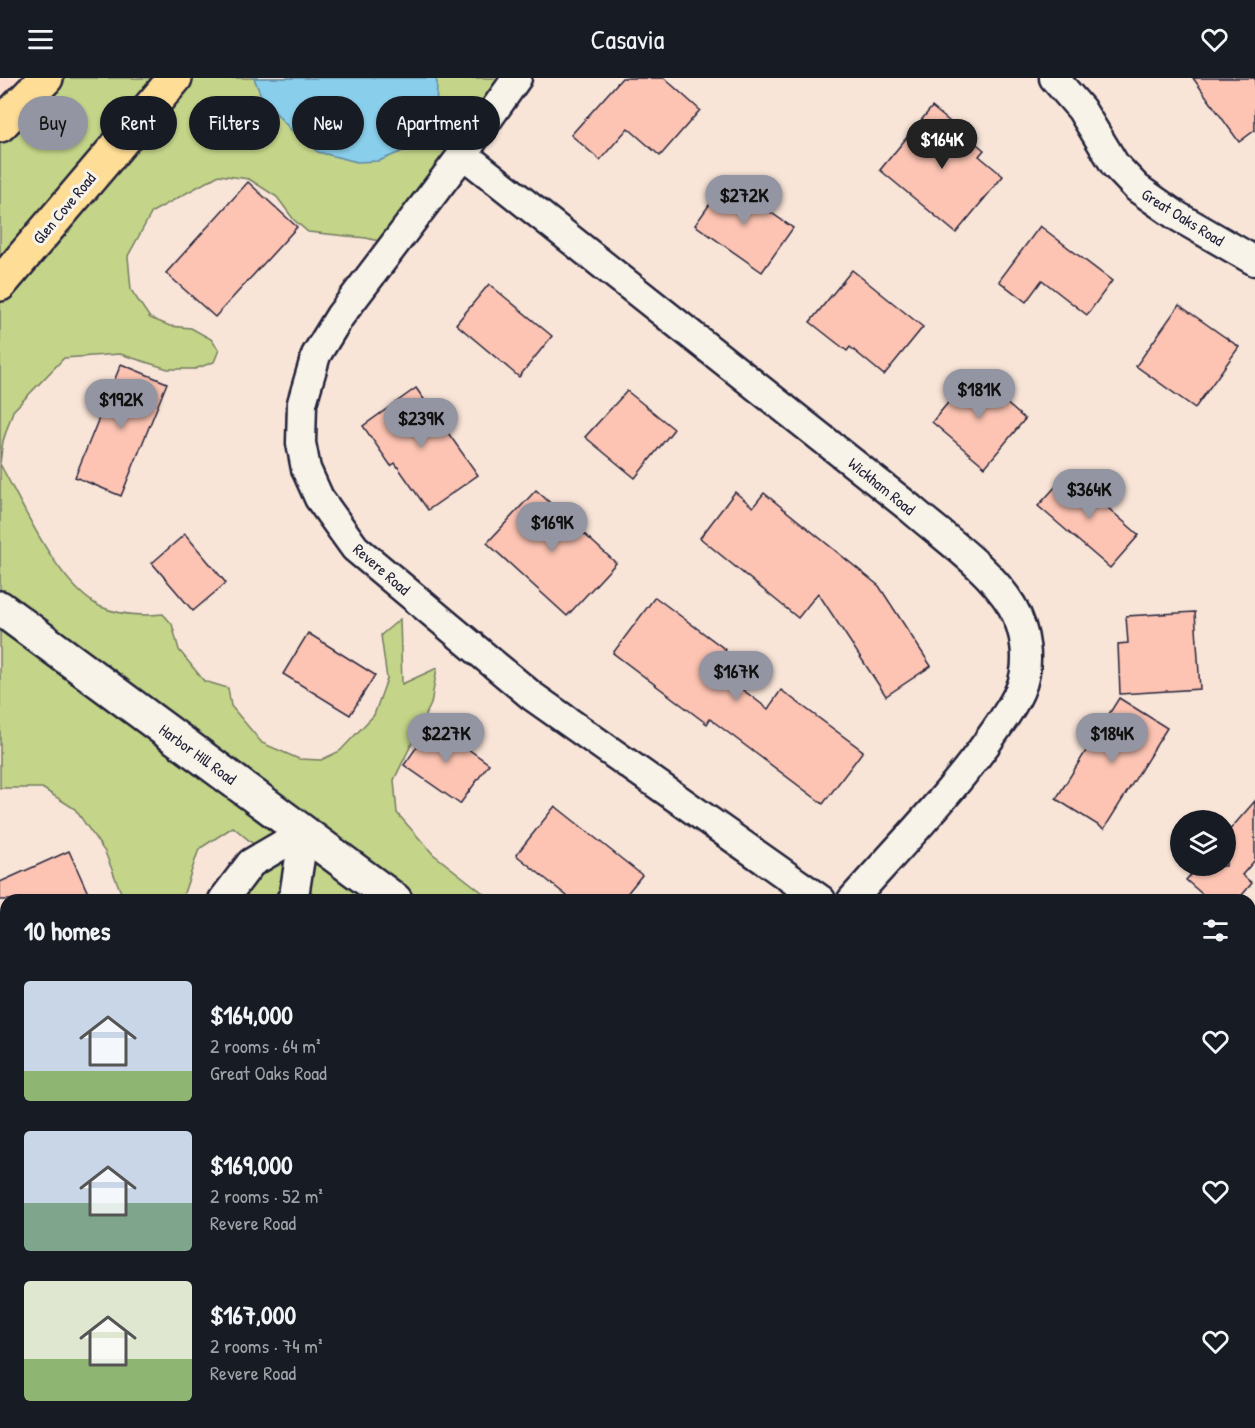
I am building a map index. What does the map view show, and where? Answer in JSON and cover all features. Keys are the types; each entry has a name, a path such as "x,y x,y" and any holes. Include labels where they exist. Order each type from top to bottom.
{"main road":[{"path":"6,113 46,78"},
{"name":"Glen Cove Road","path":"0,284 175,78"}],"street":[{"name":"Revere Road","path":"517,78 463,154 340,316 316,355 302,404 301,442 306,469 319,498 355,548 532,696 812,894"},
{"name":"Great Oaks Road","path":"1053,78 1081,109 1115,165 1137,188 1177,216 1255,261"},
{"path":"1081,109 1084,78"},
{"name":"Wickham Road","path":"463,154 910,508 981,569 1012,606 1026,645 1025,670 1016,698 957,781 857,894"},
{"name":"Harbor Hill Road","path":"0,608 387,894"},
{"path":"228,894 251,863 304,832"},
{"path":"294,894 304,832"}],"shaded area":[{"path":"0,78 46,78 0,106"}],"green space":[{"path":"46,78 497,78 506,94 500,101 500,96 376,96 376,150 459,150 383,242 308,232 294,220 277,197 249,179 219,175 152,212 128,256 131,290 150,318 170,326 191,328 211,339 219,350 214,362 195,369 168,369 120,354 64,358 13,411 3,441 0,463 0,106"},
{"path":"0,464 42,542 69,580 84,595 99,606 122,613 163,614 172,624 179,650 204,681 228,688 231,706 262,743 299,759 321,760 340,751 374,715 387,679 381,635 400,619 402,684 437,668 431,704 394,780 397,813 433,854 484,894 314,894 297,881 293,894 228,894 265,854 233,827 199,849 184,894 122,894 105,852 75,809 42,788 0,788"}],"water":[{"path":"254,78 435,78 437,82 437,96 376,96 376,150 405,150 379,161 357,162 316,150 364,150 364,96 292,96 292,131 280,118 280,96 261,96"}],"building":[{"path":"622,78 664,78 700,110 660,156 628,128 600,160 571,135"},
{"path":"1193,78 1255,78 1255,130 1239,142"},
{"path":"932,107 984,150 979,156 1003,176 956,233 880,170"},
{"path":"726,181 793,228 762,272 695,225"},
{"path":"248,182 297,227 215,317 166,273"},
{"path":"1040,226 1112,281 1087,315 1042,280 1026,302 999,281"},
{"path":"852,270 923,327 884,375 850,347 847,351 810,322"},
{"path":"489,284 552,336 519,377 456,324"},
{"path":"1179,305 1239,347 1195,408 1136,366"},
{"path":"121,364 167,383 121,496 75,477"},
{"path":"972,374 1025,419 985,467 932,422"},
{"path":"416,388 478,475 428,510 395,463 391,466 363,426"},
{"path":"627,391 674,429 635,478 585,437"},
{"path":"1068,473 1139,535 1110,568 1038,506"},
{"path":"536,490 616,563 567,616 487,543"},
{"path":"735,492 753,507 764,493 879,586 931,666 886,696 818,593 798,618 700,538"},
{"path":"185,534 226,583 193,611 152,563"},
{"path":"655,597 726,650 713,667 768,709 781,690 863,751 823,804 710,719 707,724 613,653"},
{"path":"1195,612 1200,689 1120,694 1118,644 1128,643 1126,616"},
{"path":"308,633 375,675 350,715 283,674"},
{"path":"1119,698 1167,728 1104,829 1056,799"},
{"path":"433,724 489,764 460,804 404,765"},
{"path":"1255,801 1255,860 1242,875 1252,883 1243,894 1202,894 1186,880 1189,876 1236,876 1236,823"},
{"path":"555,806 642,875 627,894 565,894 516,855"},
{"path":"69,851 88,894 0,894 0,882"}]}
